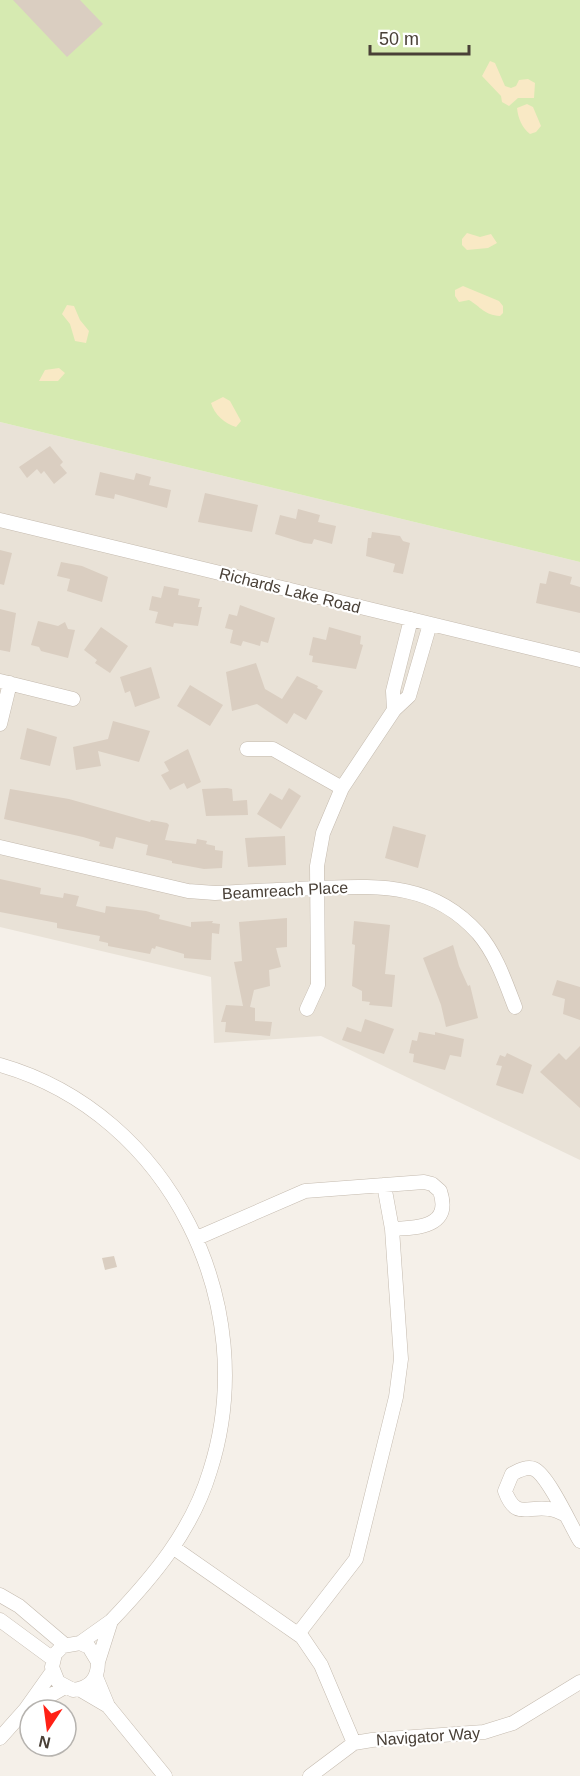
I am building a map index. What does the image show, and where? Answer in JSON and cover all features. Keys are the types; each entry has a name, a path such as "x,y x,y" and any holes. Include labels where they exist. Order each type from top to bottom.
{"street":[{"name":"Richards Lake Road","path":"0,520 580,660"},
{"path":"393,710 393,691 411,619"},
{"path":"307,1009 318,985 317,867 323,833 342,788 393,710 409,696 430,624"},
{"path":"0,724 5,682 73,699"},
{"path":"248,749 273,749 342,788"},
{"name":"Beamreach Place","path":"0,847 188,891 215,893 382,886 404,889 445,906 478,934 491,951 515,1007"},
{"path":"0,1065 58,1089 82,1104 122,1135 163,1180 197,1238 213,1280 221,1313 226,1352 226,1390 222,1424 210,1473 193,1514 174,1548 158,1569 111,1621 80,1643 65,1645 19,1606 0,1595"},
{"path":"197,1238 305,1191 424,1182 432,1184 440,1191 442,1210 437,1220 408,1229 392,1229"},
{"path":"298,1634 356,1559 394,1409 401,1359 392,1229 384,1185"},
{"path":"564,1514 580,1540"},
{"path":"174,1548 298,1634 321,1665 354,1743"},
{"path":"0,1620 52,1666 72,1688 108,1706"},
{"path":"111,1621 98,1662 96,1677 108,1706 165,1776"},
{"path":"80,1643 89,1647 98,1662"},
{"path":"32,1698 65,1645"},
{"path":"51,1698 72,1688 88,1686 96,1677"},
{"name":"Navigator Way","path":"310,1776 354,1743 484,1732 513,1723 580,1682"},
{"path":"0,1738 18,1718"}],"shaded area":[{"path":"0,422 580,562 580,1160 321,1036 214,1043 211,977 0,927"}],"green space":[{"path":"0,0 580,0 580,562 0,422"}],"sand":[{"path":"490,61 495,63 505,86 511,88 516,86 519,80 528,79 535,83 534,98 518,98 509,106 502,102 501,96 482,76"},
{"path":"527,104 533,107 541,126 536,132 530,134 521,122 517,108"},
{"path":"467,233 480,237 491,234 497,243 488,248 467,250 462,245 462,239"},
{"path":"463,286 499,301 503,306 503,313 500,316 490,314 469,300 459,302 455,296 455,290"},
{"path":"67,305 74,306 80,320 89,331 86,343 75,341 70,324 62,314"},
{"path":"59,368 65,373 58,381 39,381 45,370"},
{"path":"223,397 230,401 241,421 236,427 228,424 212,407 211,403"}],"building":[{"path":"13,0 80,0 103,24 67,57"},
{"path":"50,446 63,462 60,465 67,473 54,484 44,471 41,474 37,469 27,478 19,467"},
{"path":"100,472 134,480 136,473 151,477 149,485 171,490 167,508 115,494 114,499 95,495"},
{"path":"205,493 258,505 252,532 198,522"},
{"path":"298,509 320,515 318,522 336,526 332,544 314,539 312,544 304,543 275,534 280,515 296,519"},
{"path":"372,532 400,536 403,541 410,543 403,574 393,572 395,564 366,556 368,538 371,538"},
{"path":"0,550 12,553 4,585 0,584"},
{"path":"61,562 82,566 108,577 102,602 67,591 70,579 57,576"},
{"path":"549,571 572,577 570,584 580,587 580,613 536,603 540,583 546,584"},
{"path":"164,586 179,589 178,595 200,599 198,607 202,607 198,626 174,623 173,627 155,623 158,612 149,610 152,596 161,598"},
{"path":"240,605 275,618 268,643 261,641 260,646 243,641 241,646 230,643 233,630 225,628 229,614 237,616"},
{"path":"0,609 16,613 10,652 0,650"},
{"path":"38,621 58,626 65,622 68,629 75,630 68,658 41,651 39,647 31,645"},
{"path":"101,627 128,646 110,673 95,663 97,660 84,650"},
{"path":"329,627 361,636 360,644 363,645 356,669 312,662 313,656 309,655 313,637 326,640"},
{"path":"256,663 265,689 282,699 297,676 318,686 317,688 323,691 306,720 294,713 287,724 257,704 232,711 226,672"},
{"path":"151,667 160,698 135,707 130,691 125,693 120,677"},
{"path":"190,685 223,705 210,726 177,706"},
{"path":"113,721 150,731 139,762 98,751 101,766 76,770 73,747 108,739"},
{"path":"27,728 57,737 50,766 20,759"},
{"path":"188,749 201,782 187,789 184,783 170,790 161,775 169,771 164,762"},
{"path":"289,788 301,796 281,829 257,814 270,793 282,800"},
{"path":"10,789 69,799 150,822 151,820 167,823 169,825 165,840 196,844 197,839 207,841 206,844 215,846 215,850 223,851 222,868 204,869 172,863 172,861 146,855 148,845 116,837 113,849 99,846 100,842 83,837 4,819"},
{"path":"202,789 232,789 233,801 247,800 248,815 206,816"},
{"path":"393,826 426,835 418,868 385,858"},
{"path":"285,836 286,865 248,867 245,838"},
{"path":"0,879 41,888 40,894 63,898 64,893 79,896 76,906 105,913 106,906 146,911 160,915 159,919 191,927 191,922 213,921 212,923 220,924 219,934 212,933 211,960 184,958 184,954 156,946 155,949 152,948 150,954 108,946 108,943 99,941 100,936 57,928 57,923 0,912"},
{"path":"287,918 287,947 276,948 281,967 269,970 270,986 254,990 250,1007 255,1008 255,1021 272,1022 270,1036 225,1032 226,1022 221,1022 226,1005 243,1006 234,962 242,961 239,922"},
{"path":"354,921 390,925 385,974 395,975 392,1007 369,1005 370,1002 362,1001 362,991 352,986"},
{"path":"453,945 459,966 468,986 470,985 478,1018 446,1027 441,1005 423,958"},
{"path":"557,980 580,987 580,1020 563,1014 565,999 552,995"},
{"path":"365,1019 394,1029 384,1054 342,1040 347,1027 361,1032"},
{"path":"419,1032 435,1035 435,1032 464,1039 461,1057 450,1055 445,1070 413,1062 414,1054 409,1053 412,1040 417,1041"},
{"path":"580,1046 580,1108 540,1072 559,1053 566,1060"},
{"path":"507,1053 532,1065 523,1094 496,1085 502,1066 496,1065 500,1055 505,1057"},
{"path":"114,1256 117,1267 105,1270 102,1258"}]}
